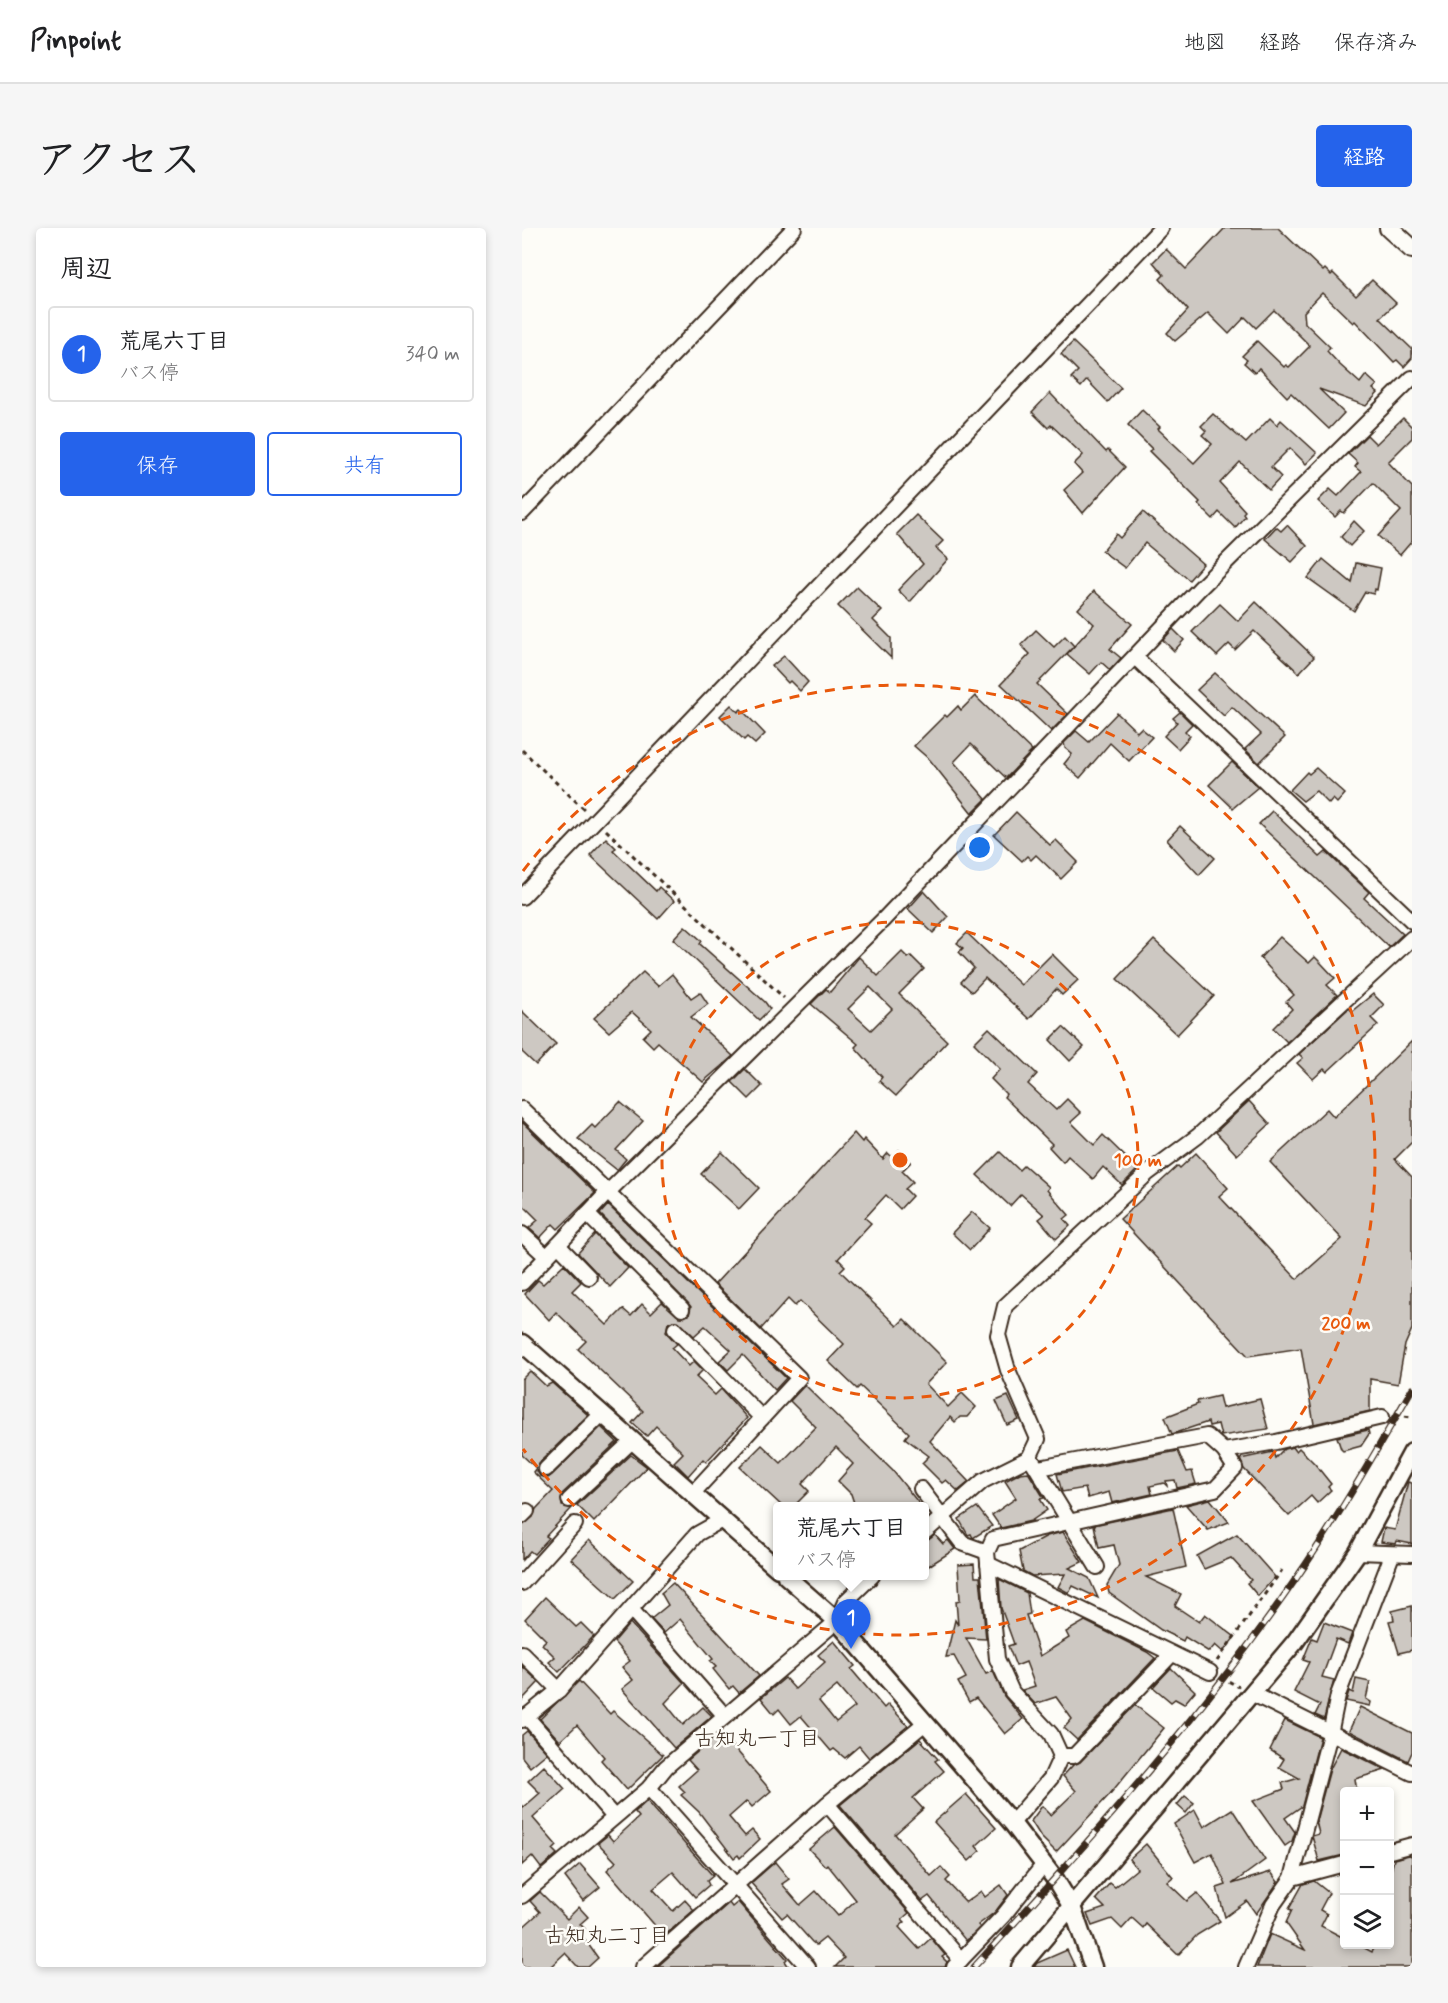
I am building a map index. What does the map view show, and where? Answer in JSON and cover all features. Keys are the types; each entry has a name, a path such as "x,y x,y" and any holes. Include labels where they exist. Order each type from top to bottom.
{"main road":[{"path":"1389,228 1412,249"}],"street":[{"path":"522,513 794,228"},
{"path":"522,897 1161,228"},
{"path":"522,1283 608,1192 884,920 1136,658 1199,589 1412,378"},
{"path":"1136,658 1412,921"},
{"path":"1097,1567 1034,1463 1038,1439 1008,1370 998,1335 1005,1306 1148,1173 1198,1136 1412,938"},
{"path":"522,1110 799,1378 692,1494"},
{"path":"587,1214 682,1309"},
{"path":"522,1234 546,1256"},
{"path":"558,1245 590,1277"},
{"path":"675,1329 762,1418"},
{"path":"524,1350 602,1414 773,1565"},
{"path":"546,1469 602,1414"},
{"path":"1224,1450 1276,1442 1382,1417"},
{"path":"929,1528 983,1481 1034,1463 1207,1436 1224,1450 1234,1468 1215,1490 993,1539 988,1558 997,1659 1012,1692 1051,1734 1061,1756 1051,1778 1012,1823"},
{"path":"569,1500 632,1441"},
{"path":"1020,1967 1295,1642 1358,1552 1412,1452"},
{"path":"921,1489 962,1543 1210,1672"},
{"path":"614,1817 524,1718 559,1690 697,1534 722,1520"},
{"path":"522,1583 575,1524"},
{"path":"1358,1552 1412,1554"},
{"path":"1246,1967 1273,1905 1292,1878 1338,1695 1392,1555"},
{"path":"792,1580 837,1621 1012,1823 1044,1864 1072,1907 1094,1967"},
{"path":"523,1894 649,1788 666,1767 837,1621 845,1602 867,1580"},
{"path":"631,1610 725,1716"},
{"path":"522,1653 559,1690"},
{"path":"1061,1756 1074,1756 1172,1654"},
{"path":"1253,1694 1412,1773"},
{"path":"643,1967 827,1804 925,1723"},
{"path":"649,1788 808,1967"},
{"path":"827,1804 958,1963 1003,1916 1044,1864"},
{"path":"1394,1850 1412,1845"},
{"path":"1292,1878 1340,1865"}],"path":[{"path":"522,750 794,1008"},
{"path":"1253,1694 1210,1672 1282,1570"}],"building":[{"path":"1225,228 1278,228 1323,271 1325,269 1331,275 1333,273 1356,296 1372,280 1396,303 1380,318 1412,349 1412,358 1404,367 1397,360 1394,362 1355,321 1353,323 1322,293 1304,312 1305,323 1330,347 1327,351 1340,365 1360,383 1366,375 1377,385 1373,389 1378,393 1366,406 1319,389 1344,413 1329,429 1291,393 1287,397 1259,368 1255,373 1244,363 1247,360 1242,356 1257,341 1284,367 1286,365 1289,367 1310,346 1274,310 1256,328 1245,317 1229,334 1208,313 1175,341 1167,333 1188,310 1160,279 1164,275 1153,262 1166,249 1186,269"},
{"path":"1073,342 1121,388 1108,402 1087,380 1081,387 1071,378 1078,371 1061,354"},
{"path":"1050,393 1106,452 1108,450 1125,467 1083,513 1064,490 1082,473 1074,464 1083,455 1051,425 1048,428 1032,412"},
{"path":"1142,410 1160,427 1158,429 1194,463 1212,444 1202,435 1206,431 1201,426 1213,414 1246,443 1270,418 1277,425 1281,420 1317,453 1306,464 1290,448 1271,467 1281,477 1269,490 1240,462 1220,483 1245,511 1243,513 1245,516 1235,528 1219,512 1213,519 1198,504 1200,502 1149,451 1152,449 1128,425"},
{"path":"1403,418 1412,427 1412,438 1388,462 1412,487 1412,541 1400,555 1378,536 1401,511 1373,483 1344,513 1341,511 1335,517 1318,501 1330,489 1338,496 1361,472 1355,467 1358,463 1348,454 1367,435 1376,444"},
{"path":"1143,512 1203,564 1189,580 1145,543 1125,568 1102,551 1116,534 1120,538"},
{"path":"916,515 943,541 936,548 948,559 910,602 898,590 923,564 897,534"},
{"path":"1354,521 1364,531 1350,546 1341,537"},
{"path":"1287,525 1307,546 1292,562 1265,539 1276,527 1281,531"},
{"path":"1323,559 1352,583 1356,563 1381,568 1377,590 1375,589 1374,594 1365,592 1354,611 1308,578"},
{"path":"857,587 882,611 873,620 891,638 891,658 838,606"},
{"path":"1094,591 1132,624 1110,649 1121,658 1110,670 1101,662 1090,674 1067,654 1094,624 1078,609"},
{"path":"1256,602 1314,657 1299,673 1254,631 1235,650 1229,644 1217,656 1192,632 1220,604 1238,621"},
{"path":"1173,629 1184,640 1174,651 1163,640"},
{"path":"1036,630 1054,647 1065,636 1074,646 1037,684 1068,714 1051,731 1001,684 1030,654 1021,645"},
{"path":"784,656 808,682 800,691 790,681 788,683 772,666"},
{"path":"1215,673 1285,737 1259,763 1245,749 1261,734 1232,707 1224,716 1197,690"},
{"path":"975,696 1032,751 1006,778 971,744 954,762 986,799 972,813 930,760 914,746 945,715 947,717 958,706 961,710"},
{"path":"731,705 738,712 741,709 765,734 755,744 747,737 744,740 720,716"},
{"path":"1180,712 1192,724 1185,731 1190,736 1178,749 1164,736 1177,722 1173,718"},
{"path":"1117,713 1137,732 1141,728 1152,737 1129,761 1110,743 1080,778 1064,764 1072,754 1065,748 1064,743 1076,731 1089,742"},
{"path":"1232,762 1258,787 1233,808 1209,785"},
{"path":"1316,768 1345,794 1337,803 1333,799 1329,804 1316,791 1303,801 1290,790 1307,772 1309,774"},
{"path":"1272,811 1320,857 1326,852 1369,892 1364,898 1403,934 1389,947 1259,824"},
{"path":"1016,812 1050,845 1056,840 1078,862 1061,879 1036,855 1031,860 1027,856 1022,861 994,835"},
{"path":"1180,826 1215,858 1199,875 1167,840"},
{"path":"606,838 616,848 613,850 656,891 659,887 674,901 658,919 590,855"},
{"path":"924,891 948,917 933,933 908,909"},
{"path":"685,926 702,941 700,944 765,1002 770,1009 759,1020 673,939"},
{"path":"967,933 1021,985 1052,954 1078,980 1062,995 1056,989 1029,1019 985,978 972,992 961,982 974,968 959,952 963,948 957,943"},
{"path":"1280,937 1309,963 1315,957 1321,963 1335,978 1327,985 1337,995 1287,1042 1273,1028 1292,1009 1286,1002 1294,995 1260,958"},
{"path":"1154,940 1214,996 1177,1035 1117,979"},
{"path":"902,952 908,958 911,956 924,969 899,994 947,1041 896,1096 879,1081 882,1077 855,1047 858,1044 811,1004 826,989 830,992 859,957 878,976","holes":["870,987 892,1009 871,1030 848,1009"]},
{"path":"643,972 658,986 672,974 691,998 700,992 708,1004 691,1017 733,1056 703,1082 658,1042 653,1047 643,1037 651,1029 632,1012 609,1032 594,1018"},
{"path":"1373,994 1384,1005 1371,1018 1378,1025 1327,1072 1324,1069 1313,1079 1297,1063 1303,1058 1299,1054 1349,1008 1352,1011"},
{"path":"522,1011 556,1044 536,1065 522,1052"},
{"path":"1063,1027 1084,1047 1070,1061 1050,1040"},
{"path":"989,1028 1037,1074 1028,1084 1056,1110 1067,1099 1081,1113 1071,1122 1094,1145 1103,1135 1138,1169 1122,1185 1103,1167 1093,1179 1068,1156 1063,1162 1049,1147 1052,1144 1004,1097 1006,1094 991,1079 1000,1069 974,1043"},
{"path":"1412,1041 1412,1142 1395,1159 1412,1177 1412,1329 1405,1345 1398,1384 1370,1379 1370,1411 1314,1424 1301,1348 1248,1356 1120,1219 1178,1166 1180,1168 1196,1153 1228,1188 1219,1196 1297,1279 1342,1239 1270,1162 1327,1109 1334,1117"},
{"path":"745,1069 762,1086 749,1099 732,1082"},
{"path":"1249,1101 1270,1124 1237,1155 1216,1132"},
{"path":"620,1102 643,1121 616,1150 626,1159 617,1170 578,1139 592,1125 595,1128"},
{"path":"522,1122 595,1193 558,1229 553,1224 540,1238 529,1228 538,1220 522,1204"},
{"path":"854,1133 862,1142 864,1139 883,1159 888,1153 892,1157 899,1150 911,1162 902,1171 913,1182 905,1189 912,1196 900,1209 886,1195 865,1218 871,1223 838,1259 845,1266 840,1271 897,1326 904,1319 947,1362 926,1384 948,1407 962,1393 976,1407 967,1417 960,1417 955,1422 950,1417 930,1441 969,1482 958,1491 946,1480 942,1483 922,1463 929,1456 905,1438 909,1433 860,1386 857,1389 828,1361 844,1344 800,1301 795,1306 788,1299 761,1329 715,1284"},
{"path":"722,1152 759,1188 739,1209 701,1174"},
{"path":"1000,1152 1019,1170 1024,1165 1049,1187 1047,1190 1069,1215 1064,1219 1070,1226 1056,1239 1039,1219 1044,1215 1021,1194 1010,1206 977,1175"},
{"path":"608,1205 786,1378 775,1390 743,1355 728,1370 719,1361 731,1350 705,1326 694,1336 678,1321 668,1323 666,1332 677,1344 672,1348 689,1366 694,1361 703,1370 696,1377 715,1395 721,1389 747,1418 706,1462 703,1459 688,1476 674,1462 683,1453 656,1426 647,1436 632,1423 643,1411 578,1349 586,1341 556,1312 549,1320 525,1294 538,1280 543,1284 564,1264 581,1282 572,1291 607,1325 623,1309 631,1316 642,1304 651,1313 662,1302 679,1317 689,1315 691,1307 688,1303 600,1214"},
{"path":"972,1212 990,1228 970,1250 952,1233"},
{"path":"595,1234 628,1268 610,1287 578,1253"},
{"path":"530,1371 546,1386 552,1383 588,1415 539,1463 537,1471 540,1476 548,1478 552,1475 601,1427 617,1442 562,1494 562,1506 572,1508 546,1536 549,1538 534,1554 530,1551 522,1560 522,1526 533,1517 536,1509 553,1491 533,1472 536,1468 522,1455 522,1379"},
{"path":"805,1385 893,1471 918,1502 854,1502 851,1494 838,1481 853,1464 836,1447 802,1484 809,1491 798,1502 778,1502 740,1467 762,1445 781,1463 816,1427 790,1401"},
{"path":"1008,1396 1019,1420 1007,1425 996,1401"},
{"path":"1219,1396 1222,1408 1260,1399 1268,1429 1221,1436 1218,1424 1209,1426 1208,1422 1172,1434 1165,1417 1198,1404 1197,1401"},
{"path":"1368,1430 1369,1434 1361,1446 1343,1451 1341,1449 1337,1437"},
{"path":"1293,1447 1296,1451 1299,1448 1315,1464 1331,1484 1328,1487 1331,1490 1317,1503 1311,1496 1289,1516 1244,1469 1240,1459 1273,1452 1275,1458 1284,1449"},
{"path":"1178,1451 1187,1472 1192,1471 1196,1484 1177,1488 1175,1480 1166,1481 1167,1486 1164,1483 1150,1486 1152,1494 1112,1503 1109,1492 1088,1498 1085,1488 1062,1492 1057,1474"},
{"path":"631,1455 647,1467 594,1522 577,1505"},
{"path":"1028,1472 1044,1498 1040,1499 1047,1510 1031,1521 1001,1528 992,1515 1016,1498 1005,1481 1020,1473"},
{"path":"1408,1482 1412,1483 1412,1544 1397,1541 1396,1544 1381,1542 1384,1528 1395,1530"},
{"path":"1210,1499 1229,1522 1208,1530 1186,1505"},
{"path":"977,1507 992,1526 973,1538 971,1534 968,1535 959,1519"},
{"path":"1173,1508 1186,1567 1146,1577 1181,1594 1175,1606 1199,1622 1205,1614 1235,1637 1223,1652 1215,1645 1209,1652 1185,1637 1183,1641 1161,1630 1109,1593 1107,1585 1119,1565 1114,1545 1099,1548 1094,1525"},
{"path":"1063,1532 1082,1562 1069,1568 1089,1578 1098,1598 1073,1586 1069,1593 1058,1587 1065,1574 1032,1576 1023,1571 1019,1551 1047,1536"},
{"path":"1237,1534 1275,1577 1258,1596 1247,1583 1251,1580 1231,1558 1204,1569 1197,1556"},
{"path":"935,1535 943,1544 948,1540 955,1549 929,1566 929,1539"},
{"path":"589,1540 633,1581 615,1599 571,1559"},
{"path":"974,1564 975,1577 980,1577 986,1639 966,1638 986,1674 993,1671 1004,1696 1023,1719 1005,1734 976,1698 969,1702 958,1682 966,1678 954,1656 946,1657 955,1620 958,1625 956,1601 960,1600 958,1565"},
{"path":"999,1579 1027,1593 1030,1614 1026,1615 1040,1656 1069,1638 1066,1632 1085,1621 1155,1658 1077,1740 1064,1728 1072,1719 1056,1697 1035,1704 1022,1690 1035,1686 1026,1662 1016,1666 1008,1646 1014,1644 1001,1608"},
{"path":"673,1583 759,1676 739,1693 733,1686 729,1689 713,1669 716,1667 710,1661 713,1659 680,1619 664,1633 651,1619 668,1605 661,1593"},
{"path":"545,1597 576,1627 581,1623 594,1636 559,1672 549,1662 555,1657 542,1644 546,1640 525,1619"},
{"path":"1412,1606 1412,1650 1399,1653 1389,1621 1394,1620 1392,1611"},
{"path":"1324,1622 1352,1633 1348,1644 1336,1639 1322,1677 1334,1680 1324,1719 1315,1715 1320,1705 1294,1692 1309,1662 1303,1660 1312,1638 1317,1640"},
{"path":"630,1623 684,1683 665,1703 683,1725 703,1707 712,1716 674,1748 622,1689 633,1680 622,1667 630,1661 614,1642"},
{"path":"834,1641 855,1666 851,1669 884,1708 888,1704 908,1726 869,1758 859,1746 845,1758 834,1749 831,1751 801,1716 791,1724 779,1709 774,1714 761,1698 785,1678 795,1689 825,1662 818,1655","holes":["837,1686 855,1707 836,1722 819,1701"]},
{"path":"522,1666 539,1682 522,1700"},
{"path":"1171,1668 1195,1691 1184,1704 1175,1699 1171,1702 1153,1687"},
{"path":"1356,1679 1370,1682 1366,1699 1371,1702 1370,1706 1346,1701 1349,1691 1353,1693"},
{"path":"579,1681 610,1714 613,1711 663,1755 627,1790 601,1760 604,1757 577,1725 560,1741 540,1719"},
{"path":"1135,1705 1164,1728 1110,1794 1056,1852 1041,1837 1031,1821 1042,1806 1051,1815 1076,1791 1063,1776 1073,1765 1080,1762"},
{"path":"1360,1707 1412,1733 1412,1752 1408,1761 1349,1731"},
{"path":"1285,1720 1320,1737 1302,1806 1285,1818 1295,1832 1292,1841 1285,1846 1253,1801 1284,1789 1282,1783 1299,1778 1279,1767 1284,1759 1270,1750"},
{"path":"527,1731 547,1753 530,1767 522,1757 522,1735"},
{"path":"721,1732 771,1791 752,1807 747,1801 729,1817 745,1836 752,1830 760,1839 740,1858 738,1855 734,1858 699,1812 681,1795 685,1792 679,1786 697,1770 688,1760"},
{"path":"920,1739 938,1759 935,1761 944,1771 913,1798 923,1809 895,1834 931,1876 941,1867 950,1877 946,1881 966,1902 981,1891 985,1897 1001,1885 1008,1895 995,1912 978,1925 980,1927 966,1941 929,1896 922,1901 840,1805"},
{"path":"1341,1748 1385,1770 1355,1779 1356,1787 1340,1787 1340,1856 1319,1861 1312,1836 1319,1834 1316,1821 1330,1769"},
{"path":"544,1766 565,1789 533,1818 557,1846 553,1850 557,1854 541,1868 532,1856 522,1865 522,1805 524,1807 540,1793 528,1781"},
{"path":"966,1794 996,1828 976,1846 980,1851 969,1861 934,1822"},
{"path":"1185,1796 1194,1803 1186,1813 1177,1805"},
{"path":"647,1801 713,1876 707,1881 709,1885 695,1897 673,1872 653,1889 673,1911 685,1900 694,1910 664,1936 607,1870 616,1862 598,1843 608,1835 613,1841 639,1817 635,1812"},
{"path":"1232,1809 1265,1860 1232,1884 1271,1872 1278,1882 1256,1914 1247,1901 1225,1917 1217,1888 1226,1885 1212,1853 1195,1862 1174,1824 1195,1810 1204,1827"},
{"path":"835,1827 909,1913 902,1919 905,1922 899,1927 919,1949 931,1938 945,1955 942,1957 947,1962 945,1967 835,1967 844,1958 825,1938 816,1945 787,1914 782,1918 751,1883 775,1862 789,1879 782,1884 800,1905 816,1891 838,1916 856,1900 827,1864 825,1866 809,1849"},
{"path":"1146,1844 1173,1877 1167,1882 1187,1901 1197,1893 1220,1921 1197,1935 1178,1955 1146,1924 1143,1928 1132,1918 1122,1929 1112,1919 1092,1926 1087,1914 1105,1908 1096,1899 1110,1883 1115,1887 1137,1869 1129,1859"},
{"path":"1412,1856 1412,1967 1257,1967 1270,1934 1305,1950 1286,1923 1292,1910 1289,1909 1303,1884 1314,1881 1329,1893 1320,1910 1327,1914 1321,1926 1340,1936 1340,1949 1366,1949 1372,1952 1373,1949 1394,1949 1394,1859"},
{"path":"580,1864 600,1887 583,1901 565,1877"},
{"path":"540,1892 567,1919 579,1907 588,1917 580,1924 585,1929 580,1933 598,1958 588,1967 578,1967 565,1953 550,1967 522,1967 522,1928 540,1912 530,1901"},
{"path":"738,1902 787,1959 785,1961 789,1967 657,1967 729,1903 732,1907"},
{"path":"1067,1950 1075,1967 1034,1967 1037,1963"}],"railway":[{"path":"974,1967 1148,1772 1230,1670 1320,1543 1412,1389"}],"place":[{"name":"荒尾六丁目","path":"851,1649"}],"district":[{"name":"古知丸一丁目","path":"757,1739"},
{"name":"古知丸二丁目","path":"607,1936"}]}
